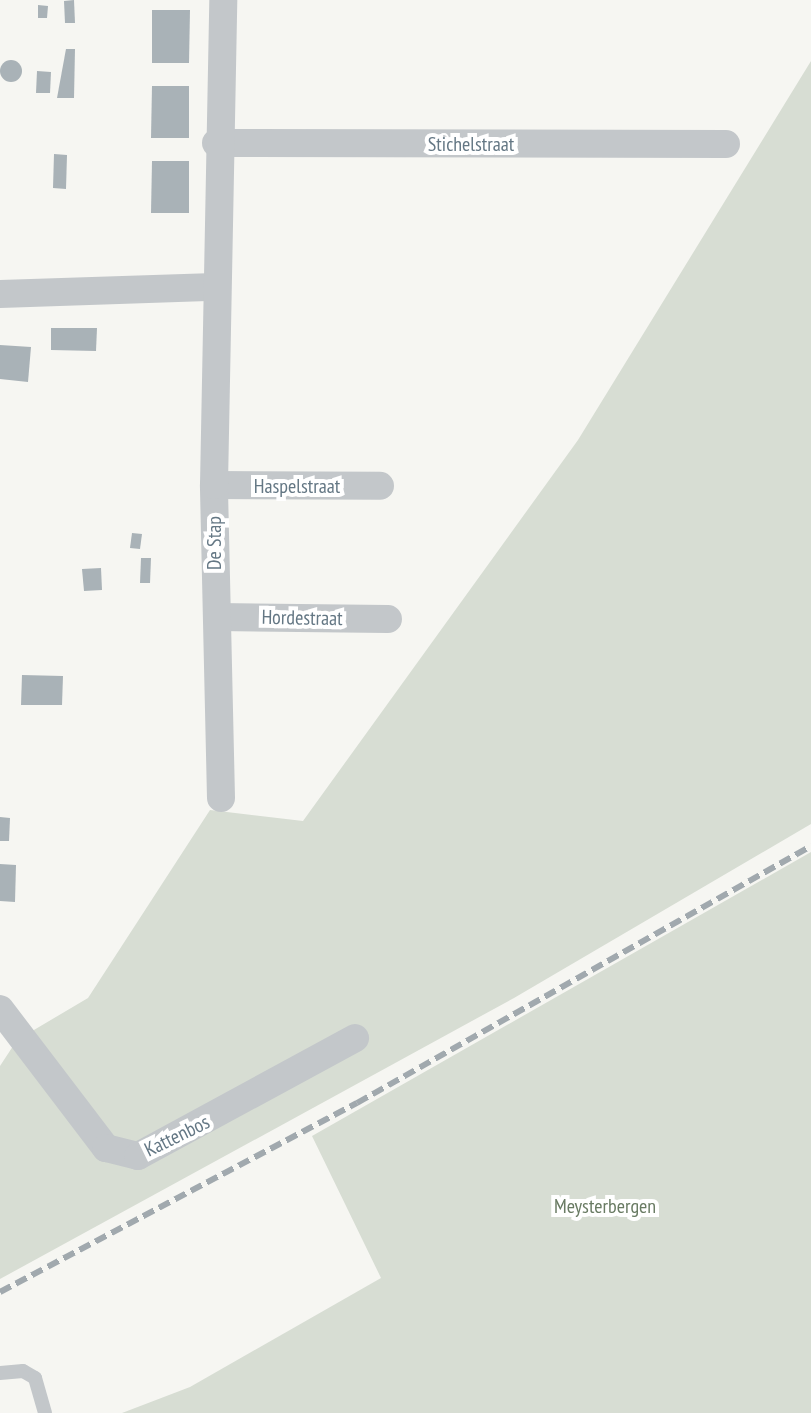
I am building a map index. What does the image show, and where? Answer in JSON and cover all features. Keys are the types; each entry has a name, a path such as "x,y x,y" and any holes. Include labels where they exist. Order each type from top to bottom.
{"street":[{"name":"De Stap","path":"221,798 214,485 216,143 223,0"},
{"name":"Stichelstraat","path":"216,143 726,144"},
{"path":"0,294 215,287"},
{"name":"Haspelstraat","path":"214,485 380,486"},
{"name":"Hordestraat","path":"217,617 388,619"},
{"name":"Kattenbos","path":"0,1009 106,1148 138,1156 355,1038"}],"lane":[{"path":"0,1373 23,1371 35,1378 45,1413"}],"green space":[{"path":"811,61 811,824 514,998 0,1279 0,1066 17,1040 88,998 210,810 303,821 578,440"},
{"name":"Meysterbergen","path":"811,852 811,1413 122,1413 190,1387 381,1278 312,1136"}],"building":[{"path":"74,0 75,23 65,23 64,1"},
{"path":"38,5 48,6 47,18 38,18"},
{"path":"152,10 190,10 189,63 152,63"},
{"path":"66,49 75,49 74,98 57,98"},
{"path":"11,60 19,63 22,71 19,79 11,82 3,79 0,71 3,63"},
{"path":"37,71 51,72 50,93 36,93"},
{"path":"152,86 189,86 189,138 151,138"},
{"path":"54,154 67,155 66,189 53,188"},
{"path":"152,161 189,161 189,213 151,213"},
{"path":"51,328 97,328 96,351 51,350"},
{"path":"0,345 31,347 28,382 0,379"},
{"path":"132,533 142,534 140,549 130,548"},
{"path":"141,558 151,558 150,583 140,583"},
{"path":"101,568 102,590 84,591 82,569"},
{"path":"22,675 63,676 62,705 21,705"},
{"path":"0,817 10,818 9,841 0,841"},
{"path":"0,864 16,865 15,902 0,901"}],"railway":[{"path":"0,1292 357,1103 811,846"}]}
